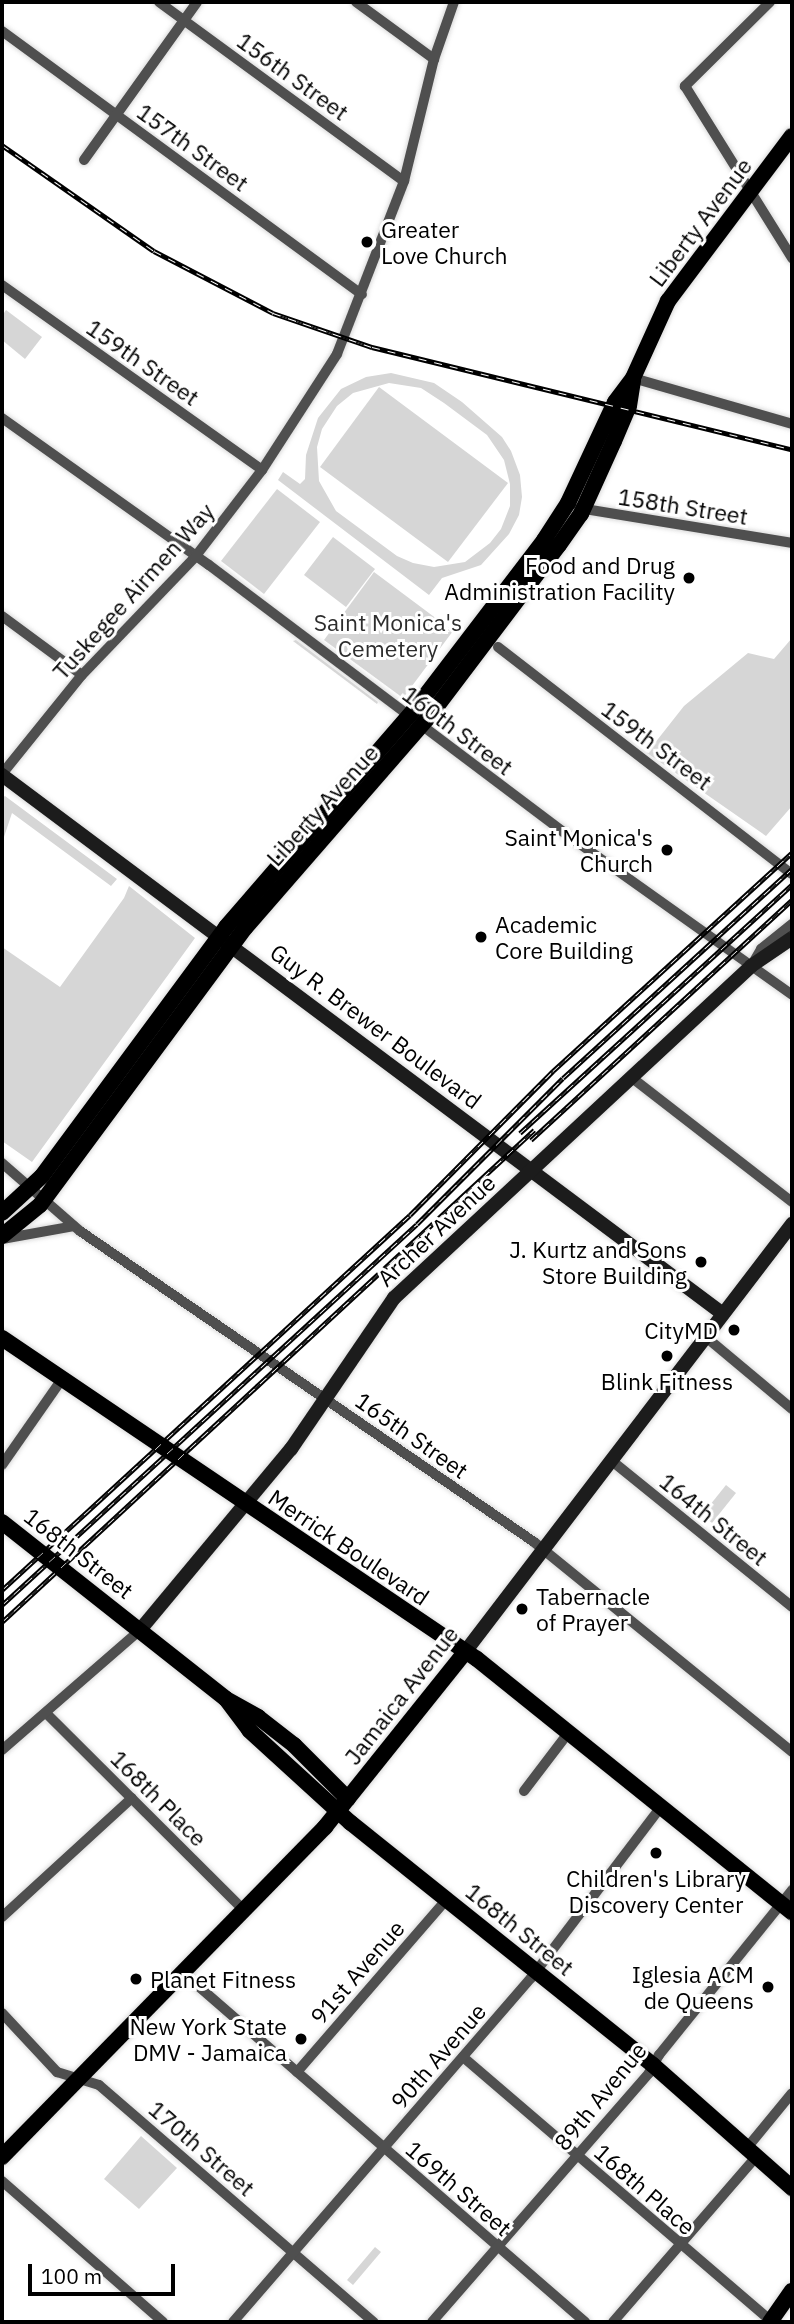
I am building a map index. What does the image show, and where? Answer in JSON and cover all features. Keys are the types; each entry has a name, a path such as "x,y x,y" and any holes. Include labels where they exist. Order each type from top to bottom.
{"main road":[{"name":"Liberty Avenue","path":"2,1213 32,1188 225,942 261,908 552,555 576,506 615,402 634,378 672,295 792,136"},
{"name":"Guy R. Brewer Boulevard","path":"2,775 723,1314"},
{"name":"Archer Avenue","path":"140,1630 291,1449 394,1298 751,966 792,938"},
{"name":"Liberty Avenue","path":"2,1237 28,1217 45,1199 225,942"},
{"name":"Jamaica Avenue","path":"2,2157 343,1805 544,1550 723,1314 787,1241 792,1224"},
{"name":"Merrick Boulevard","path":"2,1338 465,1652 661,1807 789,1902"},
{"name":"168th Street","path":"2,1522 226,1699 258,1717 294,1745 343,1805"},
{"name":"168th Street","path":"226,1699 249,1730 343,1805 447,1899 653,2065 792,2188"},
{"path":"771,2322 792,2291"}],"street":[{"name":"156th Street","path":"159,2 404,181"},
{"path":"84,160 197,2"},
{"path":"356,2 434,59"},
{"name":"Tuskegee Airmen Way","path":"2,775 82,675 195,557 262,470 337,354 404,181 434,59 454,2"},
{"path":"770,2 685,86 792,258"},
{"name":"157th Street","path":"2,32 362,294"},
{"name":"159th Street","path":"2,285 262,470"},
{"path":"634,378 792,424"},
{"name":"160th Street","path":"2,418 792,995"},
{"name":"158th Street","path":"576,506 792,543"},
{"path":"2,616 82,675"},
{"name":"159th Street","path":"498,647 792,874"},
{"name":"Archer Avenue","path":"751,966 761,949 792,924"},
{"path":"631,1077 792,1202"},
{"name":"165th Street","path":"2,1163 74,1226 544,1550 792,1752"},
{"name":"Liberty Avenue","path":"2,1237 74,1226"},
{"path":"706,1337 792,1409"},
{"path":"2,1465 62,1379"},
{"name":"164th Street","path":"612,1461 792,1607"},
{"path":"2,1750 34,1720 47,1714 140,1630"},
{"name":"168th Place","path":"47,1714 243,1909"},
{"path":"524,1791 569,1732"},
{"path":"2,1917 132,1798"},
{"name":"90th Avenue","path":"233,2322 536,1970 661,1807"},
{"name":"91st Avenue","path":"297,2071 447,1899"},
{"name":"89th Avenue","path":"432,2322 577,2155 789,1902"},
{"name":"169th Street","path":"182,1972 585,2322"},
{"name":"170th Street","path":"2,2013 57,2073 99,2085 374,2322"},
{"name":"168th Place","path":"463,2057 771,2322"},
{"path":"613,2322 680,2245 751,2153 792,2092"},
{"path":"2,2181 163,2322"}],"green space":[{"path":"6,310 42,337 25,359 2,340 2,316"},
{"path":"391,373 434,383 462,402 502,437 511,451 520,475 522,497 519,515 509,534 481,565 442,578 429,595 278,480 283,472 300,484 305,479 306,455 318,418 341,389 366,377","holes":["389,383 421,388 487,435 504,460 510,484 510,506 501,529 490,543 465,562 434,567 413,563 397,556 336,511 319,481 317,447 322,429 337,406 353,393"]},
{"path":"379,387 508,483 448,562 320,467"},
{"path":"277,489 320,522 264,594 221,561"},
{"path":"333,537 375,569 346,607 304,575"},
{"name":"Saint Monica's Cemetery","path":"374,572 453,631 403,698 324,640"},
{"path":"792,638 792,806 766,836 647,753 684,706 748,653 774,659"},
{"path":"296,640 378,702 377,704 293,641"},
{"path":"5,796 117,879 111,886 12,813 2,843 2,798"},
{"path":"129,886 195,938 32,1162 2,1141 2,947 60,987 124,898"},
{"path":"726,1485 736,1493 712,1523 702,1515"},
{"path":"141,2136 177,2168 139,2209 104,2179"},
{"path":"375,2247 381,2252 353,2285 347,2280"}],"railway":[{"path":"2,145 154,251 273,313 372,347 792,449"},
{"path":"2,1590 410,1215 553,1071 792,853"},
{"path":"2,1605 417,1224 563,1078 792,869"},
{"path":"520,1133 792,885"},
{"path":"531,1140 792,900"},
{"path":"2,1622 534,1130"}],"place":[{"name":"Greater Love Church","path":"367,242"},
{"name":"Food and Drug Administration Facility","path":"689,578"},
{"name":"Saint Monica's Church","path":"667,850"},
{"name":"Academic Core Building","path":"481,937"},
{"name":"J. Kurtz and Sons Store Building","path":"701,1262"},
{"name":"CityMD","path":"734,1330"},
{"name":"Blink Fitness","path":"667,1356"},
{"name":"Tabernacle of Prayer","path":"522,1609"},
{"name":"Children's Library Discovery Center","path":"656,1853"},
{"name":"Planet Fitness","path":"136,1979"},
{"name":"Iglesia ACM de Queens","path":"768,1987"},
{"name":"New York State DMV - Jamaica","path":"301,2039"}]}
